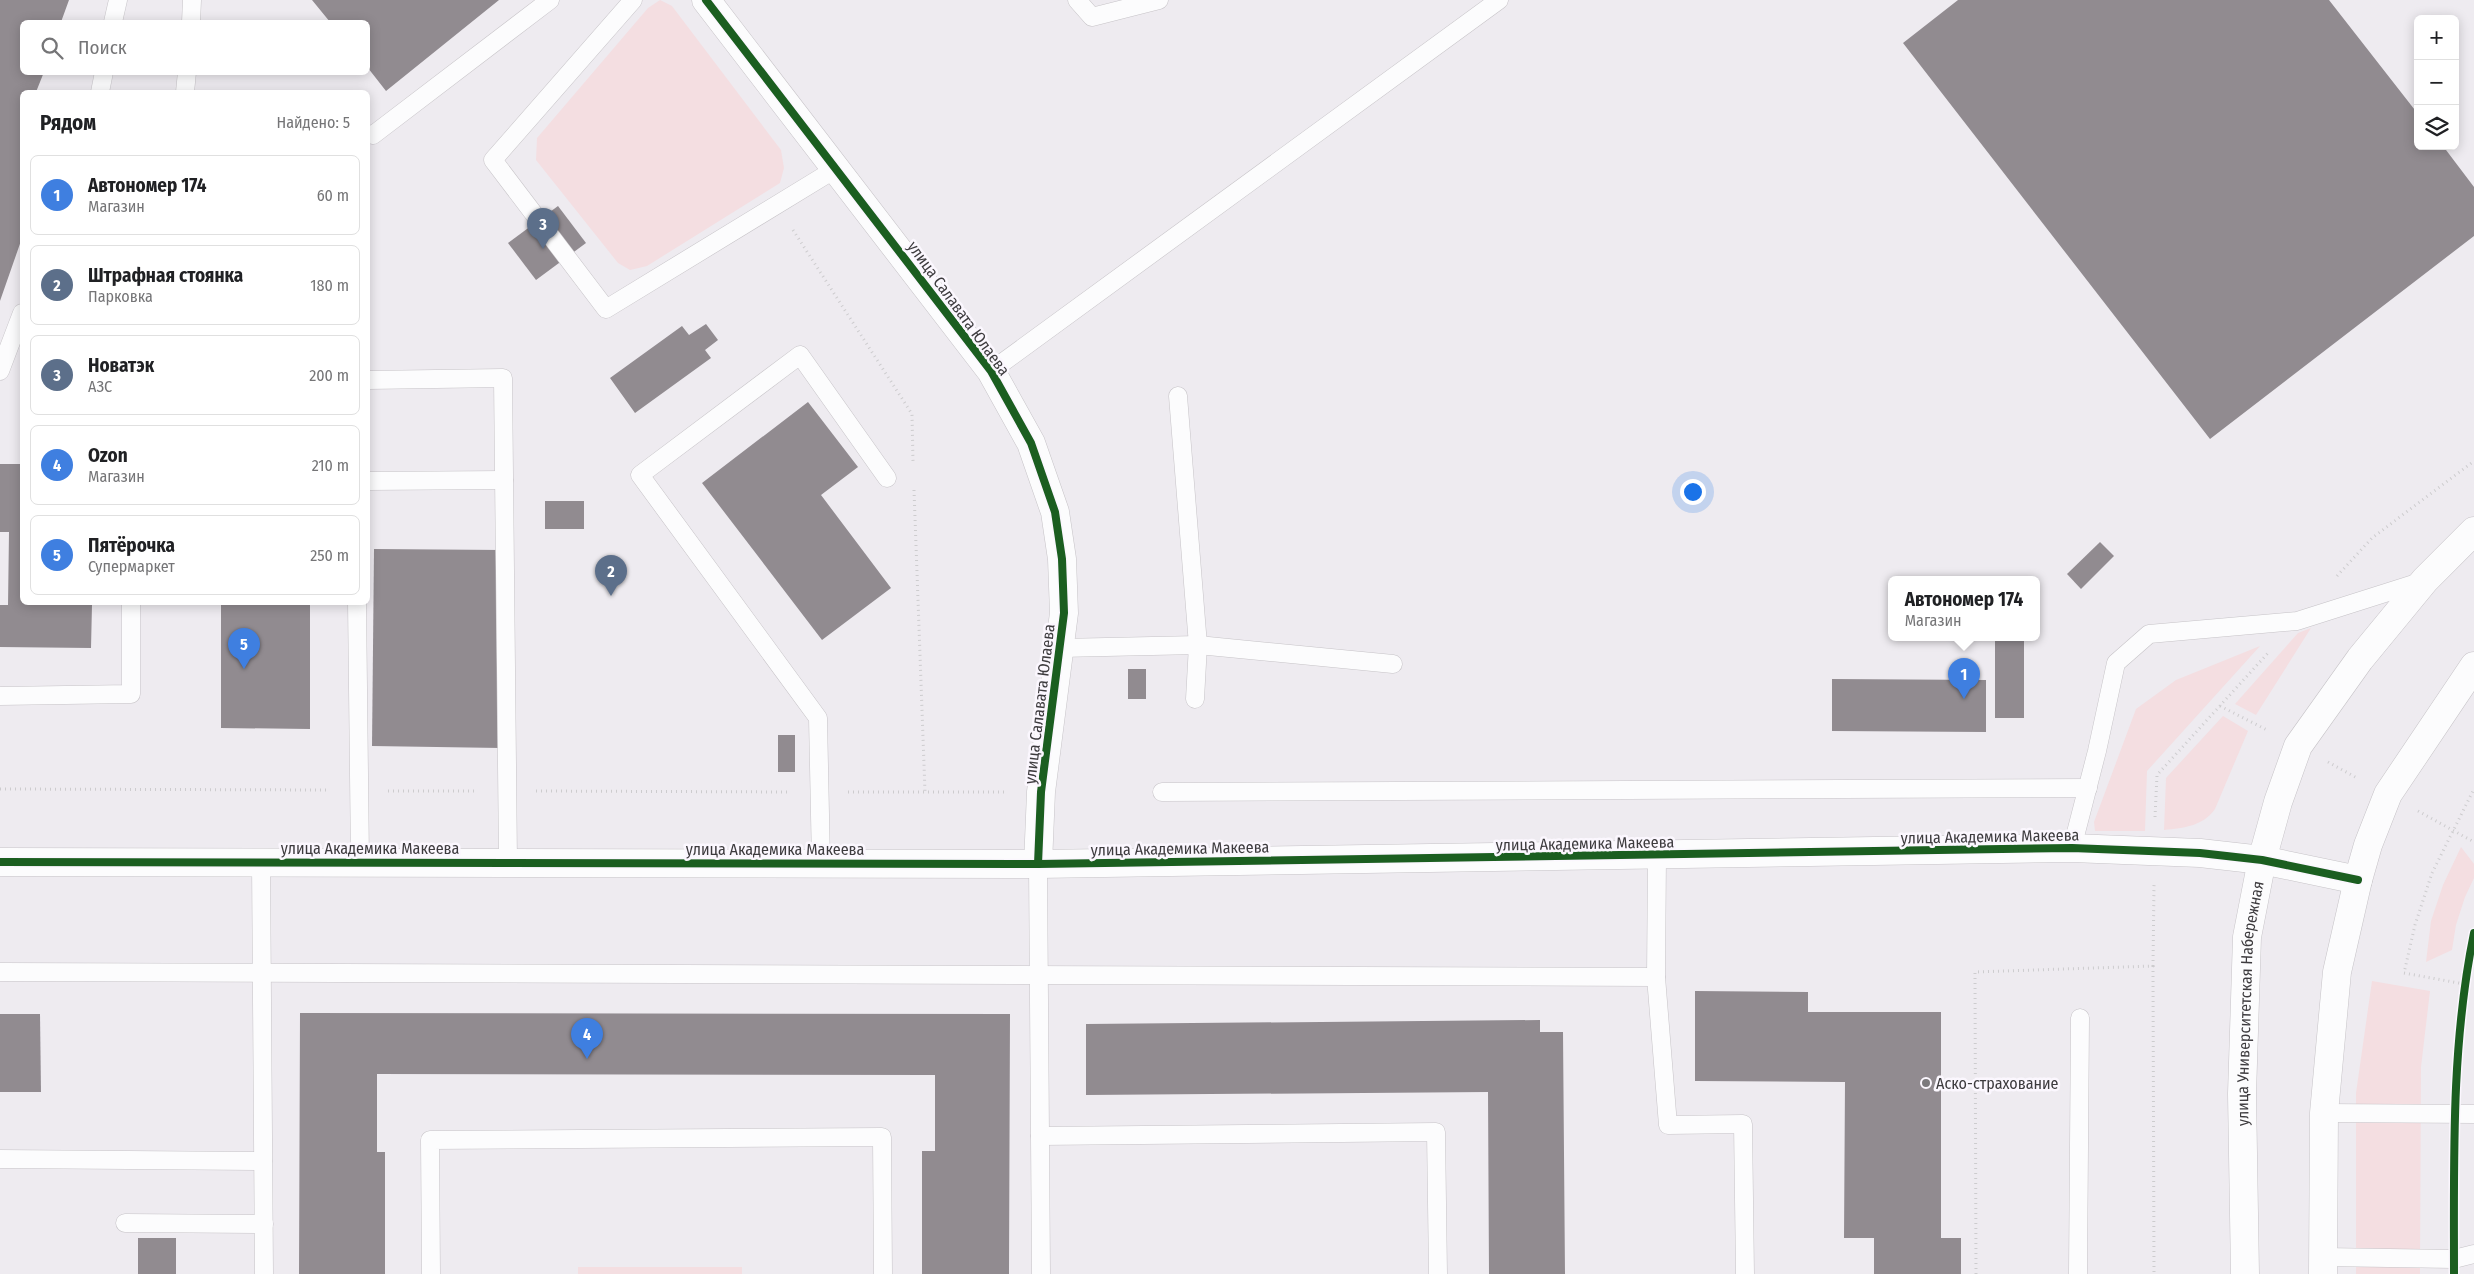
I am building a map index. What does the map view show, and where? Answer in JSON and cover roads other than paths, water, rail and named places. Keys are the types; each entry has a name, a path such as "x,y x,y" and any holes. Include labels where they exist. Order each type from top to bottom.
{"street":[{"name":"улица Салавата Юлаева","path":"706,0 992,371 1031,444 1055,512 1062,559 1064,613 1041,792 1038,864"},
{"name":"улица Университетская Набережная","path":"2244,1274 2242,1094 2247,937 2262,860 2278,802 2298,746 2360,659 2426,580 2474,531"},
{"path":"2323,1266 2324,1112 2337,972 2358,880 2368,844 2388,794 2474,666"},
{"name":"улица Академика Макеева","path":"0,862 360,861 1038,864 1657,856 2072,848 2200,853 2262,860 2358,880"}],"lane":[{"path":"113,20 118,0"},
{"path":"191,20 192,0"},
{"path":"370,134 373,135 550,0"},
{"path":"633,0 493,160 606,309 836,168"},
{"path":"1077,0 1092,17 1159,0"},
{"path":"992,371 1499,0"},
{"path":"100,90 103,75"},
{"path":"185,90 187,75"},
{"path":"0,372 20,318"},
{"path":"821,863 818,718 640,475 800,355 887,478"},
{"path":"370,380 502,378 508,862"},
{"path":"1178,396 1198,645 1195,699"},
{"path":"370,482 504,480"},
{"path":"2072,848 2088,788 2116,663 2149,634 2297,621 2426,580"},
{"path":"0,696 131,694 131,605"},
{"path":"356,605 360,861"},
{"path":"1060,648 1198,645 1393,664"},
{"path":"1162,792 2088,788"},
{"path":"1657,856 1656,977 1668,1125 1743,1124 1745,1274"},
{"path":"261,862 264,1274"},
{"path":"1038,864 1041,1274"},
{"path":"0,972 1656,977"},
{"path":"2078,1274 2080,1018"},
{"path":"2324,1112 2474,1114"},
{"path":"1040,1136 1436,1132 1438,1274"},
{"path":"431,1274 430,1140 882,1137 883,1274"},
{"path":"0,1158 263,1161"},
{"path":"125,1222 264,1224"},
{"path":"2323,1266 2454,1259 2474,1254"}],"place":[{"name":"Новатэк","path":"543,249"},
{"name":"Штрафная стоянка","path":"611,596"},
{"name":"Пятёрочка","path":"244,669"},
{"name":"Автономер 174","path":"1964,699"},
{"name":"Ozon","path":"587,1059"},
{"name":"Аско-страхование","path":"1926,1083"}]}
